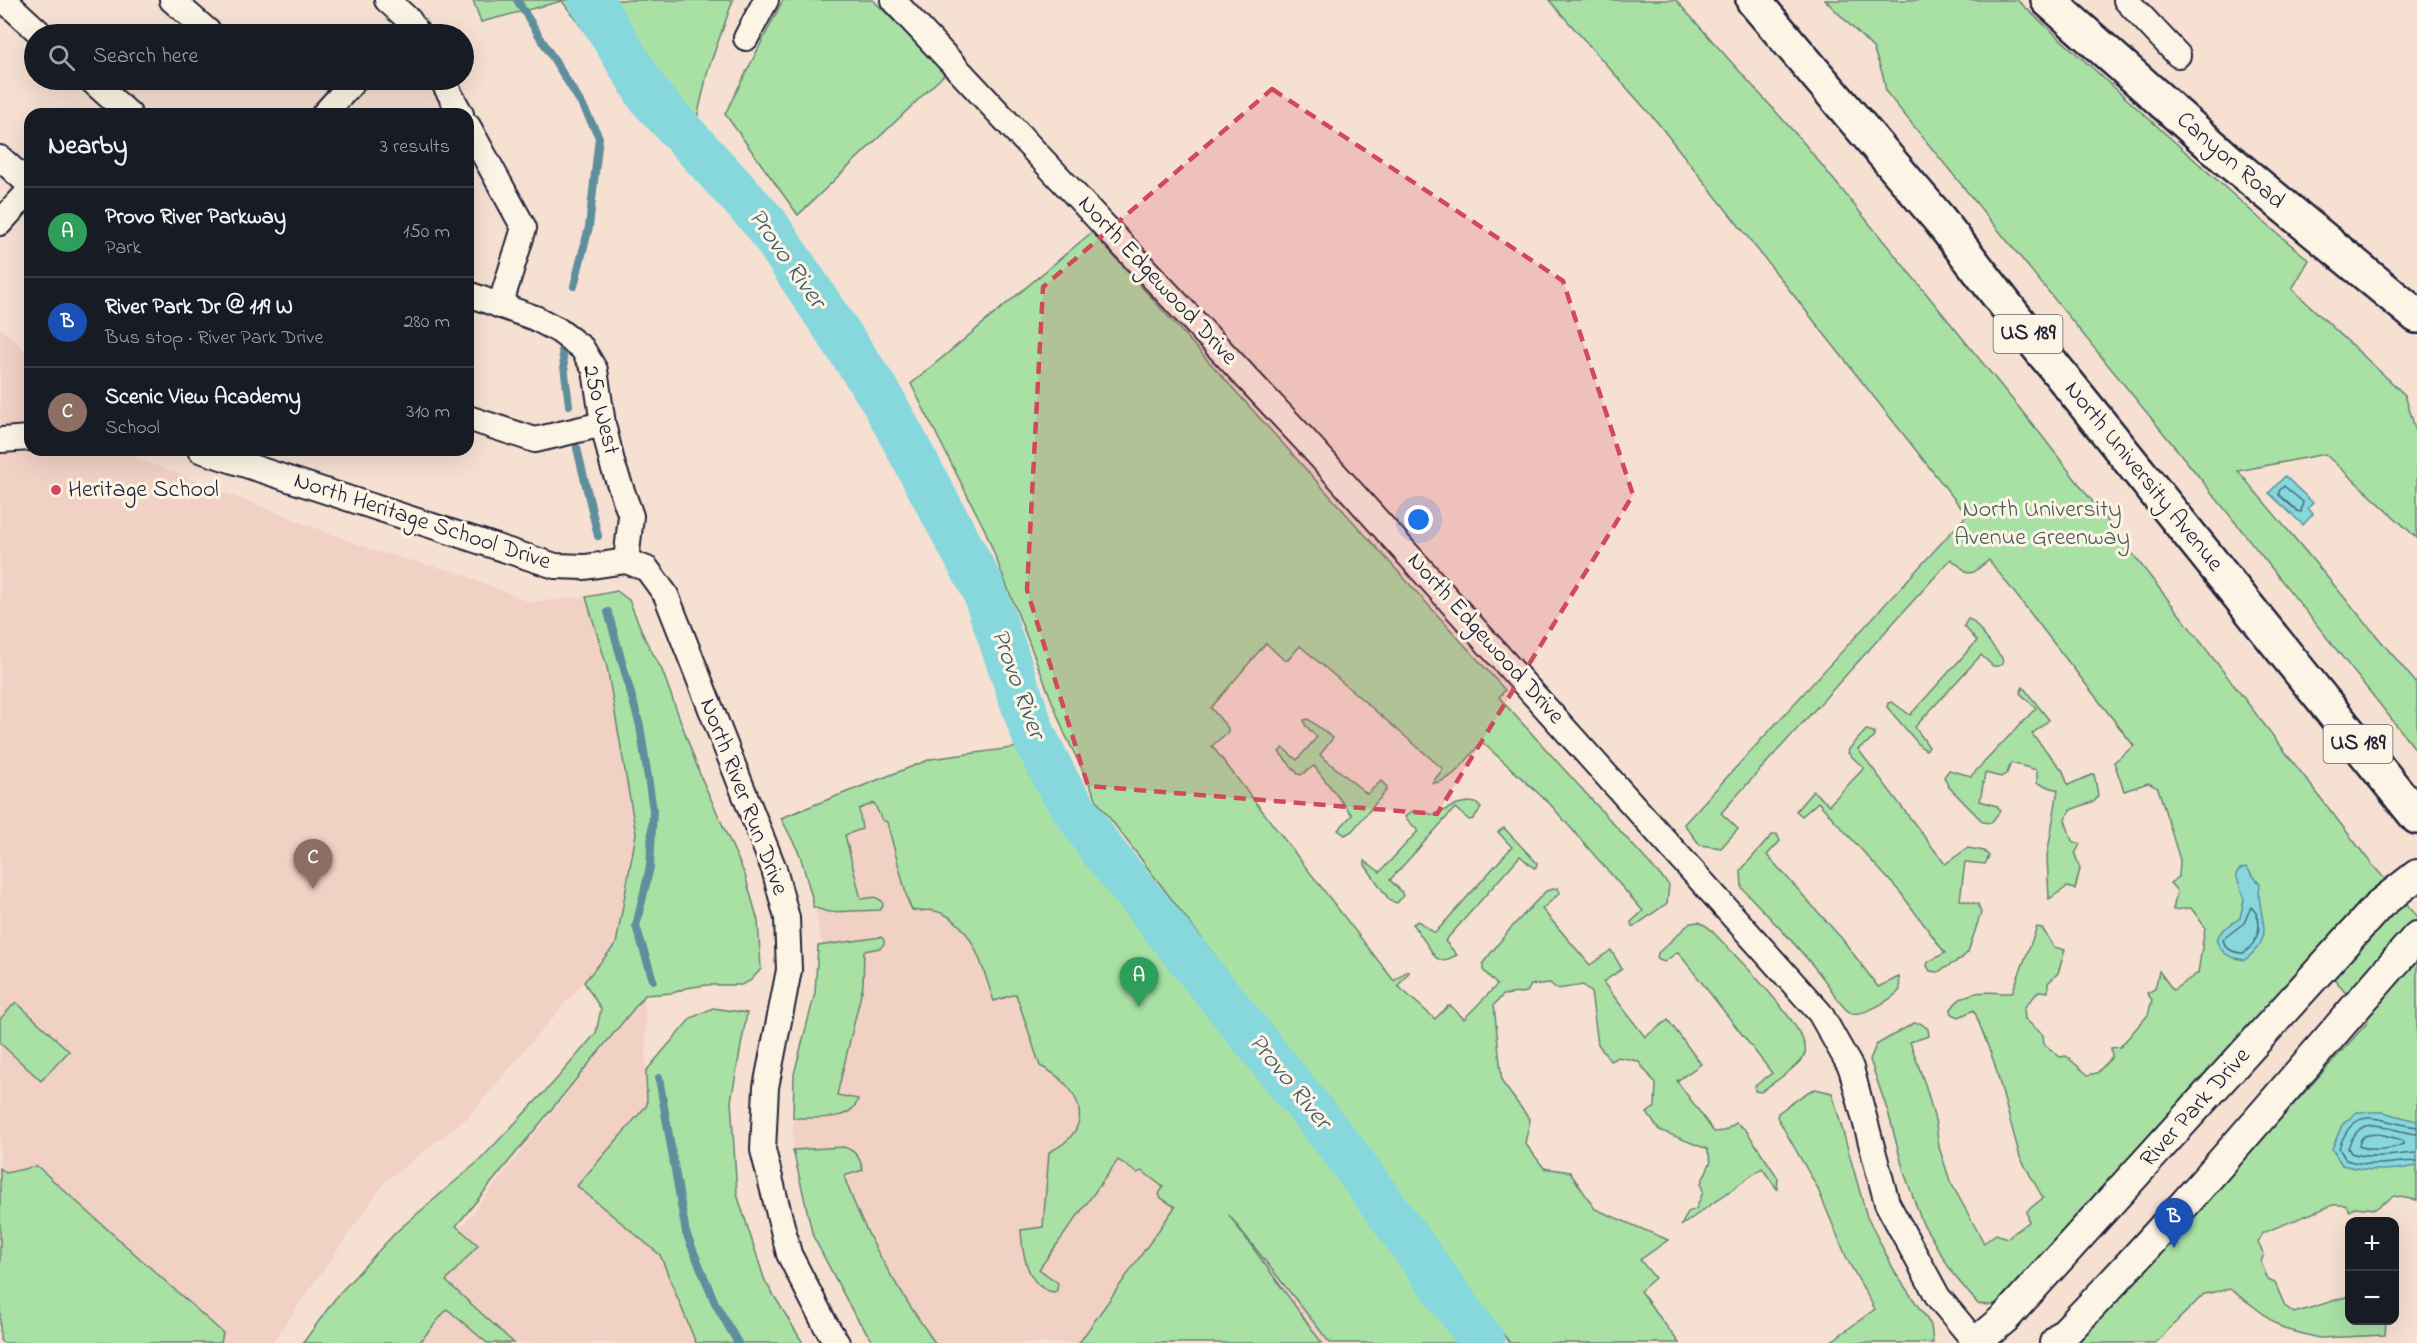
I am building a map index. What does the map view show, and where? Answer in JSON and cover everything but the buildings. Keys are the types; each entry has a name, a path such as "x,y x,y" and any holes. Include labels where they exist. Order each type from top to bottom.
{"main road":[{"name":"North University Avenue","path":"1753,0 1939,219 2032,339 2417,817"},
{"name":"Canyon Road","path":"2048,0 2228,160 2417,316"}],"street":[{"path":"4,0 31,24"},
{"path":"387,0 404,24"},
{"path":"746,38 766,0"},
{"name":"North Edgewood Drive","path":"893,0 1305,440 1820,1013 1851,1068 1887,1203 1938,1297 1976,1343"},
{"path":"2126,0 2178,55"},
{"path":"188,5 203,24"},
{"path":"102,90 122,108"},
{"path":"329,108 346,90"},
{"path":"448,90 458,108"},
{"path":"474,137 524,228 500,306"},
{"path":"0,158 24,180"},
{"path":"0,223 24,197"},
{"name":"250 West","path":"474,296 535,318 558,330 582,348 595,370 603,424 613,466 631,516 637,565"},
{"path":"474,420 536,440 603,424"},
{"path":"2,440 24,438"},
{"name":"North Heritage School Drive","path":"218,456 555,567 637,565"},
{"name":"North River Run Drive","path":"637,565 666,595 774,869 787,918 789,970 766,1087 763,1150 789,1254 837,1343"},
{"name":"River Park Drive","path":"1976,1343 2005,1318 2380,904 2417,875"},
{"path":"2055,1343 2109,1288 2209,1177 2417,938"}],"highlighted area":[{"path":"1272,89 1563,281 1633,495 1437,814 1088,786 1027,590 1043,287"}],"shaded area":[{"path":"0,327 24,349 24,456 136,456 378,552 457,572 530,602 586,597 606,667 636,834 616,944 467,1118 386,1181 272,1343 0,1343"},
{"path":"931,759 1181,1153 1330,1343 877,1343 813,1236 793,1154 793,1091 812,1020 824,955 813,898 800,855 781,818"},
{"path":"645,995 647,1105 577,1186 660,1255 696,1343 369,1343"}],"green space":[{"path":"473,0 733,0 708,70 686,166 562,1 481,22"},
{"path":"783,0 873,0 946,73 798,215 725,114"},
{"name":"North University Avenue Greenway","path":"1549,0 1676,0 1803,142 2042,436 2370,862 2417,916 2417,1200 2394,1196 2375,1209 2355,1207 2350,1211 2345,1205 2333,1205 2262,1233 2258,1243 2264,1254 2261,1262 2268,1280 2275,1283 2285,1306 2294,1313 2345,1297 2345,1325 2386,1325 2385,1335 2319,1338 2284,1329 2230,1289 2204,1294 2155,1343 2074,1343 2112,1306 2368,1022 2316,955 2003,1301 1991,1305 1978,1304 1953,1274 1922,1222 1904,1172 1889,1115 1870,1060 1876,1045 1914,1023 1920,1023 1928,1029 1929,1036 1910,1042 1926,1087 1936,1124 1939,1147 1950,1181 1984,1243 1996,1234 2007,1238 2029,1222 2027,1211 2043,1198 2020,1157 1994,1062 1974,1010 1959,1017 1952,1014 1951,1009 1963,997 1971,994 2012,993 2037,927 2042,928 2054,947 2065,950 2058,973 2048,983 2048,992 2039,991 2024,1008 2025,1019 2043,1035 2044,1044 2060,1057 2066,1056 2088,1075 2097,1073 2112,1057 2111,1048 2120,1047 2148,1015 2152,1000 2147,993 2155,989 2159,971 2173,990 2198,973 2205,927 2191,908 2173,910 2177,891 2170,883 2179,877 2180,860 2158,788 2148,783 2124,791 2114,762 2134,746 1989,560 1974,572 1968,573 1951,559 1721,813 1738,829 1721,848 1700,845 1684,824 1967,515 1657,122"},
{"path":"1825,0 2017,0 2259,218 2309,260 2292,289 2405,395 2417,435 2417,538 2325,454 2238,471 2417,684 2417,751 2200,478 1886,92 1883,75 1873,48"},
{"path":"1092,232 1505,690 1499,697 1503,702 1669,885 1667,903 1632,926 1631,922 1643,911 1550,804 1482,742 1454,774 1440,782 1432,783 1443,769 1300,646 1288,660 1284,660 1266,643 1211,708 1228,728 1228,732 1212,746 1394,981 1407,971 1409,972 1398,986 1435,1019 1448,1006 1451,1006 1464,1019 1497,985 1483,970 1483,963 1510,929 1546,891 1558,888 1560,893 1542,909 1590,965 1611,950 1622,969 1603,982 1645,1037 1668,1020 1701,1064 1677,1081 1714,1132 1724,1131 1736,1123 1746,1130 1778,1178 1777,1189 1762,1168 1681,1226 1688,1212 1696,1209 1703,1192 1701,1183 1711,1161 1707,1149 1659,1130 1647,1113 1655,1107 1656,1084 1638,1061 1618,1057 1610,1061 1598,1044 1591,992 1583,985 1557,989 1550,983 1531,985 1527,992 1503,995 1494,1005 1502,1082 1530,1120 1525,1143 1544,1168 1570,1172 1595,1209 1668,1240 1640,1260 1655,1278 1640,1291 1679,1343 1510,1343 1099,804 1064,732 985,530 911,384"},
{"path":"617,591 629,600 645,639 662,670 701,777 745,875 758,921 761,969 750,981 741,985 707,985 686,988 673,993 645,995 456,1226 478,1245 446,1281 514,1343 487,1343 447,1309 419,1343 303,1343 337,1296 396,1232 479,1161 555,1081 596,1033 601,1009 584,982 616,944 636,834 607,667 586,597"},
{"path":"1968,619 1973,621 2002,658 2003,663 1993,666 1981,655 1915,727 1929,747 1926,750 1887,707 1888,703 1892,702 1910,715 1977,641 1964,626"},
{"path":"2023,687 2049,720 2032,734 2063,771 2068,785 2094,774 2098,795 2095,801 2070,810 2065,820 2072,841 2080,844 2075,854 2080,869 2075,889 2067,887 2049,899 2047,856 2058,790 2037,783 2037,770 2011,763 2007,773 2001,777 1985,773 1980,801 1997,806 2000,811 1991,823 1983,822 1949,787 1944,777 1949,770 1971,776 2036,708 2020,693"},
{"path":"1308,719 1333,738 1320,755 1367,794 1381,781 1387,787 1352,831 1345,835 1338,830 1352,815 1314,766 1301,775 1298,774 1279,752 1283,748 1297,760 1317,737 1305,725 1304,720"},
{"path":"1866,730 1874,732 1874,738 1858,749 1945,864 1968,848 1984,851 1989,856 1985,864 1965,862 1960,900 1978,904 1981,913 1968,952 1961,959 1938,972 1930,971 1927,966 1928,962 1945,953 1900,892 1818,802 1802,816 1796,811 1813,791 1829,805 1864,768 1848,753"},
{"path":"1019,747 1041,795 1087,860 1329,1166 1459,1343 1330,1343 1229,1215 1322,1343 1079,1343 1175,1207 1161,1198 1159,1194 1163,1187 1142,1171 1137,1173 1118,1160 1039,1269 1058,1283 1057,1290 1054,1292 1038,1284 1028,1268 1021,1230 1043,1227 1049,1152 1065,1142 1074,1132 1079,1120 1079,1108 1074,1095 1066,1084 1040,1066 1016,994 994,1001 968,935 948,916 930,910 912,910 887,822 882,820 874,803 859,809 862,829 845,835 861,899 875,897 882,901 883,906 880,910 828,912 813,907 800,855 781,818 931,759"},
{"path":"1476,803 1481,808 1473,819 1469,820 1455,808 1390,880 1403,896 1397,903 1390,901 1365,865 1365,861 1380,872 1418,831 1405,817 1408,814 1419,811 1435,815 1457,804"},
{"path":"1504,828 1537,863 1536,867 1534,868 1520,856 1445,941 1457,955 1444,961 1436,958 1413,924 1418,921 1435,933 1512,847 1498,832"},
{"path":"1777,834 1780,841 1767,855 1843,940 1878,987 1899,977 1900,990 1891,998 1870,1010 1856,1014 1848,1011 1808,959 1742,888 1741,870 1772,835"},
{"path":"1699,922 1708,927 1766,988 1795,1026 1804,1042 1805,1053 1798,1063 1761,1092 1755,1091 1755,1086 1772,1073 1678,952 1664,962 1657,959 1658,953 1690,923"},
{"path":"881,937 884,944 880,948 864,951 863,986 837,1095 858,1099 854,1107 840,1115 793,1118 794,1074 815,993 818,946"},
{"path":"16,1002 69,1051 41,1081 0,1043 0,1019"},
{"path":"713,1008 747,1013 731,1101 737,1194 765,1281 803,1343 696,1343 660,1255 577,1186 647,1105 646,1071 691,1018"},
{"path":"1815,1089 1832,1093 1867,1217 1896,1274 1931,1325 1933,1343 1829,1343 1875,1309 1848,1261 1817,1187 1777,1117 1778,1113"},
{"path":"844,1147 857,1156 863,1170 844,1176 862,1220 896,1283 935,1343 874,1343 854,1314 813,1236 793,1150"},
{"path":"37,1166 223,1333 221,1343 3,1343 0,1340 0,1168 6,1173"}],"water":[{"path":"2285,476 2313,503 2308,508 2313,514 2303,525 2269,493"},
{"path":"2246,867 2260,884 2259,896 2264,932 2262,941 2256,950 2245,960 2226,954 2216,939 2223,930 2240,918 2244,900 2236,874 2240,869"},
{"path":"2357,1112 2383,1112 2417,1121 2417,1166 2379,1170 2342,1165 2332,1149 2342,1125"}],"waterway":[{"path":"517,0 584,108 599,137 589,227 574,286"},
{"name":"Provo River","path":"591,0 649,96 766,224 881,397 983,588 1034,736 1061,789 1102,850 1344,1151 1483,1343"},
{"path":"562,350 569,405"},
{"path":"577,448 598,536"},
{"path":"608,612 640,726 653,810 650,867 636,926 653,980"},
{"path":"659,1078 686,1233 715,1303 738,1343"}],"place":[{"name":"Heritage School","path":"56,490"},
{"name":"Scenic View Academy","path":"313,889"},
{"name":"Provo River Parkway","path":"1139,1007"},
{"name":"River Park Dr @ 119 W","path":"2174,1248"}]}
